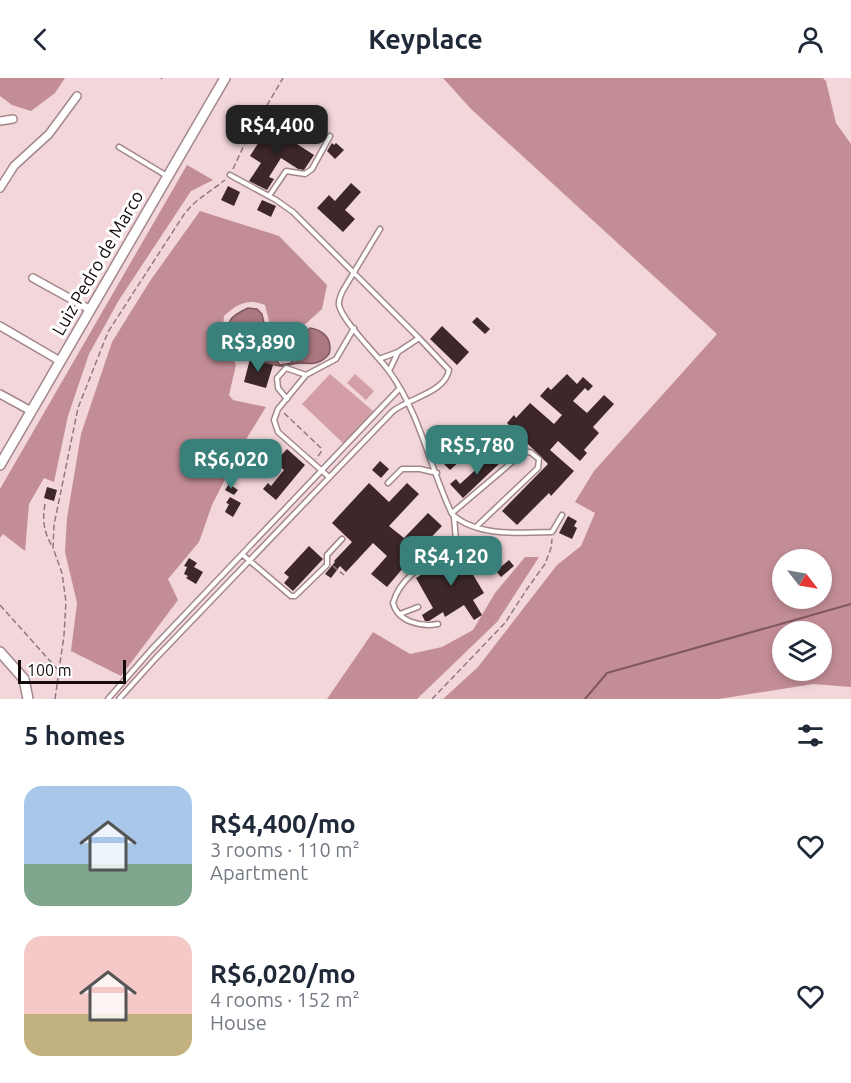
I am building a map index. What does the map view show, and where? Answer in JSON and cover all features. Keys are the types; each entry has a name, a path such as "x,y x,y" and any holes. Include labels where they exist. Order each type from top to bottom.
{"main road":[{"name":"Luiz Pedro de Marco","path":"1,460 225,78"},
{"path":"0,652 24,679 28,699"}],"street":[{"path":"0,188 14,166 49,134 77,96"},
{"path":"0,121 13,119"},
{"path":"33,279 89,309"},
{"path":"0,326 60,361"},
{"path":"0,394 31,411"}],"lane":[{"path":"269,196 286,171 305,174 312,170 330,136"},
{"path":"119,147 167,176"},
{"path":"120,699 392,412 407,401 427,395 449,373 447,366 293,212 230,175"},
{"path":"380,229 339,301 342,311 389,371 407,401 453,515 455,543 410,575 401,585 393,603 399,614 420,625 438,624"},
{"path":"329,477 275,428 274,420 279,409 306,375 336,359 354,328"},
{"path":"380,359 419,338"},
{"path":"389,371 398,351"},
{"path":"287,399 278,388 277,378 286,369 306,375"},
{"path":"108,699 151,650 399,389"},
{"path":"385,405 392,412"},
{"path":"453,515 518,457 530,452 539,459 538,468 477,527"},
{"path":"388,483 402,469 420,469 437,473"},
{"path":"285,511 291,517"},
{"path":"453,515 477,527 505,533 552,532 562,515"},
{"path":"243,555 293,597 327,565 327,555 342,539"},
{"path":"399,614 418,607"}],"path":[{"path":"53,548 54,525 78,408 108,332 190,206 230,175 246,141 283,78"},
{"path":"279,409 321,448 321,452 313,463"},
{"path":"45,504 43,518 45,535 53,548 62,573 66,602 55,699"},
{"path":"432,699 505,623 545,564 551,548 552,532"},
{"path":"327,565 336,567 344,575"},
{"path":"0,604 24,634 52,662 59,673"},
{"path":"52,662 57,662 61,658"}],"shaded area":[{"path":"0,78 65,78 55,93 31,111 12,105 0,96"},
{"path":"443,78 823,78 826,81 836,123 851,144 851,687 813,684 719,699 443,699 478,667 557,565 581,546 595,513 575,502 594,471 717,334 471,109"},
{"path":"187,165 213,180 191,191 119,300 89,354 68,416 54,482 44,478 29,504 25,551 3,534 0,538 0,489"},
{"path":"200,211 279,236 327,285 322,309 291,337 273,337 265,305 259,303 243,303 224,316 222,336 236,365 229,395 233,400 266,407 242,446 212,505 199,542 168,579 178,600 121,676 71,651 77,603 65,552 67,518 81,434 112,342 150,281"},
{"path":"248,308 257,309 262,314 269,346 274,348 280,345 273,357 280,365 291,363 294,357 289,349 282,348 282,344 299,340 310,328 326,336 330,344 329,354 315,363 282,366 266,363 253,356 228,341 230,320"},
{"path":"330,374 373,411 344,444 302,404"},
{"path":"355,374 374,391 366,400 347,383"},
{"path":"525,557 539,557 497,622 417,699 327,699 373,632 410,654 442,647 473,630 495,593"}],"building":[{"path":"269,126 314,155 304,170 298,169 281,158 269,177 274,179 267,190 249,181 261,163 250,156"},
{"path":"332,143 334,145 336,143 344,150 335,159 327,151"},
{"path":"351,183 361,192 345,210 355,219 343,232 317,208 329,195 335,201"},
{"path":"228,186 240,192 234,206 221,200"},
{"path":"262,200 276,206 271,217 257,210"},
{"path":"477,317 490,329 485,334 472,322"},
{"path":"442,326 469,352 457,365 430,339"},
{"path":"250,359 273,365 266,388 244,382"},
{"path":"567,374 577,384 583,377 593,386 588,391 585,388 573,401 587,413 604,395 614,404 593,427 599,433 584,450 587,453 580,461 558,441 550,450 574,471 551,496 549,493 517,525 502,511 548,464 507,423 514,415 516,418 530,403 554,424 562,415 540,396 548,387 551,390"},
{"path":"458,442 468,454 450,470 439,459"},
{"path":"287,449 305,465 276,500 263,489 268,483 271,486 284,470 275,462"},
{"path":"495,452 502,461 463,498 450,484 456,479 460,484"},
{"path":"380,461 389,469 381,478 372,470"},
{"path":"369,483 389,502 407,483 419,494 389,526 404,538 428,513 442,526 418,551 420,553 417,557 414,555 387,587 371,574 387,556 373,543 346,572 340,566 331,578 325,574 352,542 332,523"},
{"path":"229,484 238,490 234,495 225,490"},
{"path":"47,487 57,490 54,501 44,498"},
{"path":"230,497 241,503 233,517 225,512 229,504 226,503"},
{"path":"568,516 577,521 574,526 577,528 572,539 559,533"},
{"path":"309,546 323,559 293,591 284,583 289,577 284,573"},
{"path":"462,550 475,571 472,573 484,593 473,600 482,615 474,620 464,605 445,617 443,612 425,621 422,615 433,608 416,578"},
{"path":"189,558 197,563 194,567 203,572 196,584 184,574 187,567 184,566"},
{"path":"509,560 514,566 501,577 496,571"}],"waterway":[{"path":"585,699 607,673 851,604"}]}
